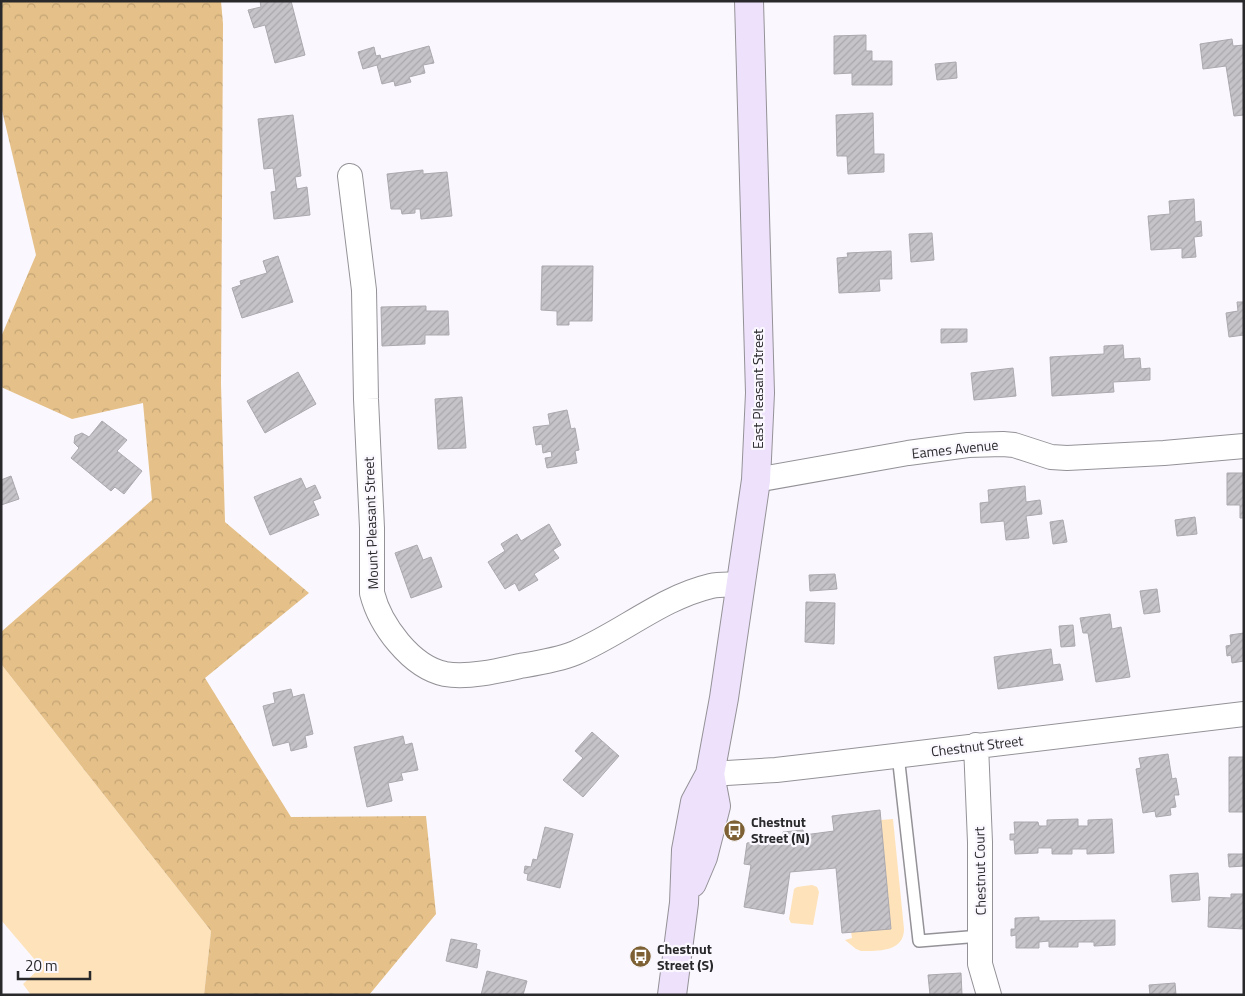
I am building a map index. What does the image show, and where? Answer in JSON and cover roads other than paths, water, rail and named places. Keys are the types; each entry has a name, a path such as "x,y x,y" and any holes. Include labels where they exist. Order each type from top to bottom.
{"main road":[{"name":"East Pleasant Street","path":"672,995 684,903 703,857 716,806 710,774 724,698 756,480 760,393 749,1"}],"street":[{"name":"Mount Pleasant Street","path":"350,176 364,290 366,399 372,528 372,593 374,603 383,621 401,646 421,664 443,674 491,672 559,659 574,654 606,638 657,607 686,594 712,586 741,584"},
{"name":"Eames Avenue","path":"756,480 908,453 968,445 1014,445 1051,457 1067,458 1164,453 1244,446"},
{"name":"Chestnut Street","path":"710,774 776,770 1244,714"},
{"name":"Chestnut Court","path":"976,746 980,842 980,964 989,995"}],"lane":[{"path":"898,756 919,941 980,936"}],"place":[{"name":"Chestnut Street (N)","path":"735,830"},
{"name":"Chestnut Street (S)","path":"641,957"}]}
